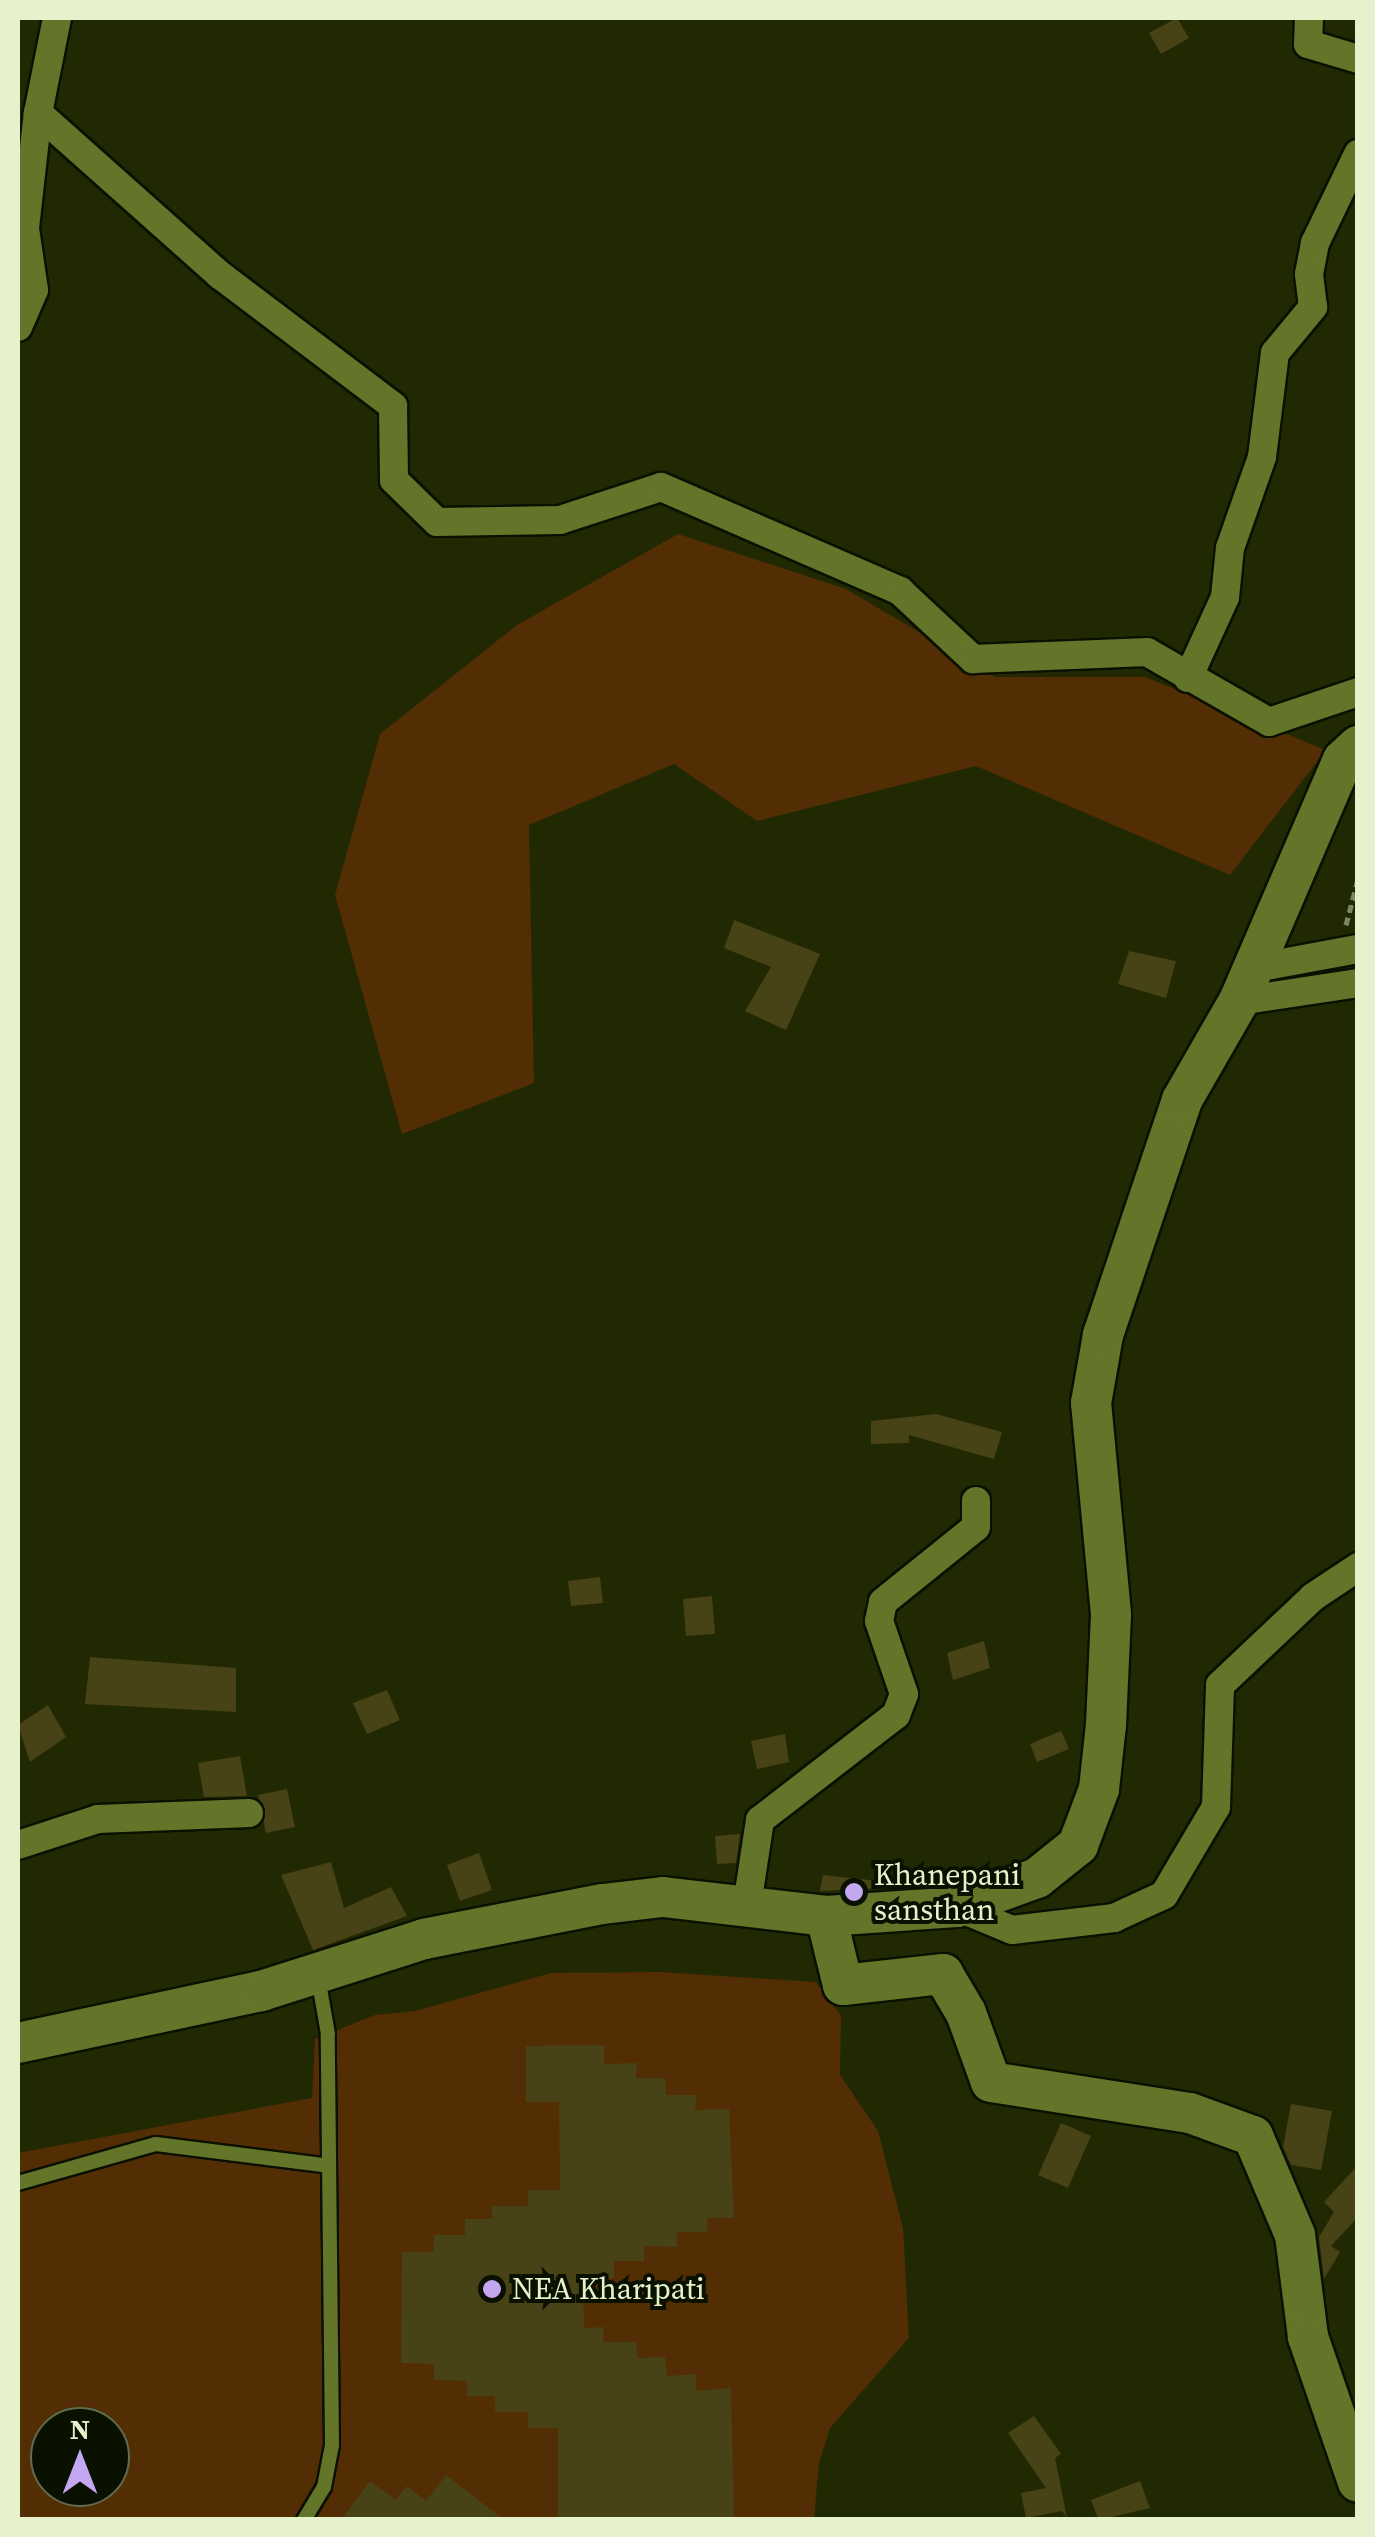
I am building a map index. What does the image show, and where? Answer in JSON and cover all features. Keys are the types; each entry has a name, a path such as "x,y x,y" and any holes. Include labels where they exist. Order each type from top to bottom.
{"main road":[{"path":"18,2043 318,1974 424,1939 603,1904 663,1898 826,1916 957,1908 1036,1878 1078,1845 1099,1789 1111,1614 1091,1404 1095,1368 1182,1100 1247,984 1344,760 1358,746"},
{"path":"826,1916 843,1985 942,1974 966,2014 991,2082 1190,2113 1254,2136 1295,2235 1308,2338 1358,2482"}],"street":[{"path":"18,327 34,290 26,228 38,113 57,18"},
{"path":"1309,18 1308,44 1358,58"},
{"path":"38,113 220,274 392,406 394,480 437,522 560,520 661,488 900,590 972,659 1146,652 1269,722 1358,692"},
{"path":"1188,678 1224,597 1230,548 1262,457 1275,353 1313,306 1309,274 1315,244 1358,154"},
{"path":"1247,984 1350,951"},
{"path":"1247,984 1358,983"},
{"path":"747,1905 760,1820 896,1714 904,1694 879,1620 883,1602 976,1526 976,1501"},
{"path":"957,1908 1012,1930 1114,1918 1164,1894 1216,1807 1220,1684 1314,1597 1358,1567"},
{"path":"18,1845 98,1819 248,1813"}],"lane":[{"path":"304,2520 324,2487 332,2446 328,2034 318,1974"},
{"path":"18,2183 156,2144 329,2166"}],"path":[{"path":"1350,951 1358,879"}],"shaded area":[{"path":"678,534 846,589 995,677 1145,677 1326,750 1230,875 976,766 757,821 674,764 529,825 534,1083 402,1134 335,895 380,734 517,625"},
{"path":"660,1972 816,1982 841,2016 840,2075 878,2131 903,2228 909,2338 830,2428 819,2463 814,2519 18,2520 18,2153 312,2098 315,2039 375,2015 415,2011 551,1973"}],"building":[{"path":"1177,18 1189,38 1161,54 1149,33"},
{"path":"734,920 820,954 786,1030 745,1011 771,967 724,948"},
{"path":"1129,951 1176,961 1166,998 1118,984"},
{"path":"936,1414 1002,1432 994,1459 909,1435 909,1443 871,1444 871,1421"},
{"path":"600,1577 603,1603 571,1606 568,1581"},
{"path":"712,1596 715,1634 686,1636 683,1599"},
{"path":"984,1641 990,1668 953,1680 947,1653"},
{"path":"90,1657 236,1668 236,1712 85,1704"},
{"path":"387,1690 400,1720 367,1734 353,1703"},
{"path":"48,1705 66,1737 30,1762 18,1725"},
{"path":"1061,1731 1069,1749 1037,1762 1030,1744"},
{"path":"785,1734 789,1762 757,1769 751,1741"},
{"path":"240,1756 247,1796 204,1797 198,1763"},
{"path":"287,1789 295,1827 266,1833 258,1795"},
{"path":"740,1834 736,1863 717,1864 715,1836"},
{"path":"479,1853 492,1890 460,1901 447,1865"},
{"path":"331,1862 344,1908 391,1887 407,1916 313,1950 281,1875"},
{"path":"823,1875 888,1882 888,1888 820,1891"},
{"name":"NEA Kharipati","path":"604,2045 604,2064 637,2063 636,2078 665,2078 666,2095 697,2095 695,2110 729,2109 734,2218 707,2218 707,2232 677,2232 677,2247 644,2246 644,2261 614,2261 614,2278 583,2278 584,2328 604,2327 603,2342 636,2342 638,2358 665,2357 667,2376 696,2374 696,2391 731,2388 734,2519 558,2520 558,2428 528,2428 528,2412 495,2412 495,2396 467,2396 467,2381 434,2380 434,2364 401,2363 402,2252 433,2252 434,2235 465,2235 465,2219 492,2219 492,2206 528,2206 528,2190 560,2190 559,2102 526,2102 526,2046"},
{"path":"1291,2104 1332,2111 1321,2170 1291,2165 1283,2147"},
{"path":"1061,2123 1091,2136 1068,2188 1038,2175"},
{"path":"1358,2165 1358,2217 1331,2246 1340,2252 1324,2279 1319,2237 1334,2212 1324,2202"},
{"path":"1034,2416 1061,2454 1055,2458 1067,2518 1062,2511 1026,2518 1021,2493 1046,2488 1008,2433"},
{"path":"446,2475 504,2520 341,2520 370,2481 396,2500 407,2486 426,2501"},
{"path":"1140,2481 1150,2508 1099,2520 1091,2500"}],"place":[{"name":"Khanepani sansthan","path":"854,1892"},
{"name":"NEA Kharipati","path":"492,2289"}]}
